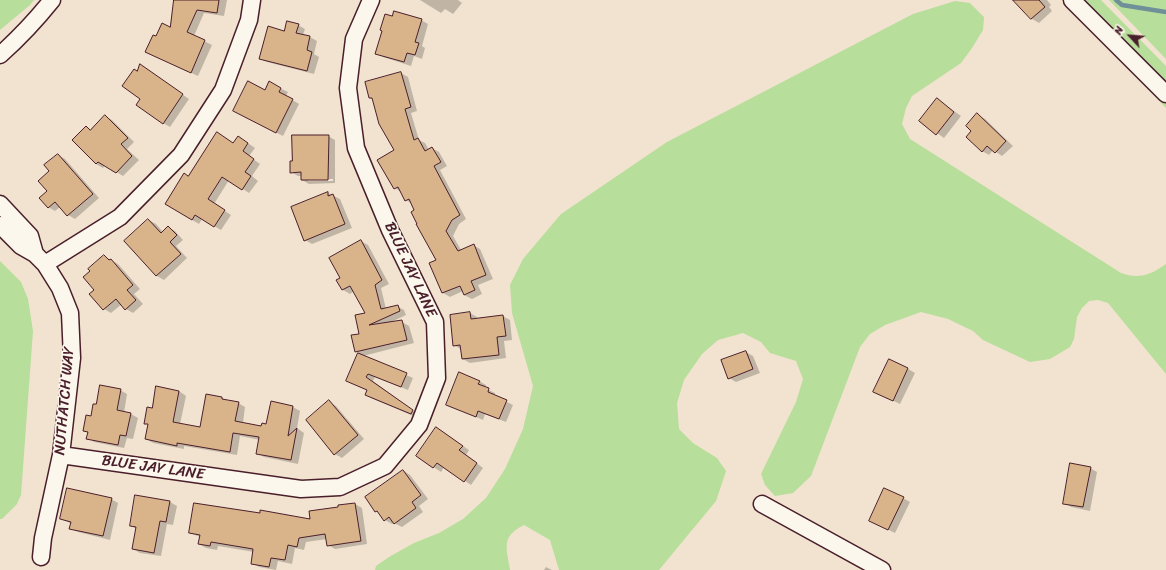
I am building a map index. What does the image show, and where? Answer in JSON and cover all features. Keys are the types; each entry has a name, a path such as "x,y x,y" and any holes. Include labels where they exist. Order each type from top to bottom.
{"street":[{"path":"0,55 26,30 52,0"},
{"path":"40,259 120,217 181,155 223,90 249,20 252,0"},
{"name":"BLUE JAY LANE","path":"61,455 301,490 340,487 385,466 419,425 437,378 435,322 390,230 356,148 348,88 354,39 371,0"},
{"path":"1072,0 1166,94"},
{"name":"NUTHATCH WAY","path":"0,204 30,236 40,259 60,288 70,313 72,358 61,455 43,538 41,557"},
{"name":"NUTHATCH WAY","path":"0,225 21,246 40,259"},
{"path":"762,504 882,570"}],"green space":[{"path":"0,0 34,0 0,30"},
{"path":"1063,0 1101,0 1166,66 1166,108"},
{"path":"1109,0 1166,0 1166,59"},
{"path":"955,1 970,3 984,17 983,30 961,63 912,96 906,108 902,124 910,139 1121,273 1134,276 1145,275 1156,271 1166,264 1166,374 1108,303 1098,300 1089,301 1082,308 1077,317 1074,339 1070,347 1050,359 1030,362 983,340 973,331 948,319 921,312 885,325 870,334 860,347 811,476 793,493 775,496 765,485 761,474 796,402 803,379 796,361 770,353 761,342 743,333 718,340 702,354 684,380 677,403 679,429 693,443 717,458 726,471 716,501 659,570 559,570 550,540 524,525 516,529 508,539 507,549 510,570 375,570 376,566 389,557 414,543 439,533 463,519 486,498 505,469 523,429 533,386 512,313 510,285 523,259 561,214 667,142 913,14"},
{"path":"0,261 21,282 28,299 33,331 21,495 17,504 2,519 0,519"}],"building":[{"path":"174,0 219,0 217,13 197,10 187,32 205,40 191,73 145,52 153,35 156,36 162,23 170,27"},
{"path":"1013,0 1039,0 1045,7 1031,19"},
{"path":"394,11 422,19 415,42 419,43 415,55 407,53 404,62 375,54 382,31 380,30 385,14 392,16"},
{"path":"287,21 299,24 296,33 310,36 307,50 312,52 307,71 259,59 268,26 284,31"},
{"path":"140,64 183,94 163,124 136,105 140,99 122,86 134,69 137,71"},
{"path":"401,72 411,107 405,109 414,140 418,138 425,151 432,147 441,162 434,166 460,215 452,220 446,231 458,251 474,244 486,275 471,281 475,290 464,295 460,286 442,293 429,263 436,260 416,224 411,212 414,210 409,199 405,201 398,187 394,189 377,160 394,150 379,124 372,98 369,98 365,82"},
{"path":"248,81 265,90 269,81 281,88 279,92 293,99 276,133 233,111"},
{"path":"937,98 954,112 936,135 919,121"},
{"path":"977,113 1006,141 995,153 987,146 982,152 966,137 971,131 966,126"},
{"path":"105,115 128,138 121,144 132,156 116,173 98,162 96,164 72,140 86,126 90,130"},
{"path":"217,132 233,143 238,136 248,143 243,151 254,159 245,172 251,176 242,190 222,177 208,199 225,210 214,227 195,215 192,220 165,204 184,173 188,176"},
{"path":"292,135 329,135 328,180 301,180 301,172 290,173 290,161 292,161"},
{"path":"58,154 93,194 67,216 55,202 48,208 39,198 47,191 38,181 49,171 44,165"},
{"path":"328,192 328,196 333,194 345,224 304,241 291,207"},
{"path":"148,219 161,233 168,226 177,235 170,242 181,254 156,276 124,241"},
{"path":"361,240 382,280 375,285 381,309 398,305 400,311 369,325 402,320 407,340 355,352 351,335 359,334 355,315 365,313 350,286 342,290 336,280 340,278 329,258"},
{"path":"104,255 109,260 111,259 133,285 127,290 136,300 125,310 116,299 103,310 89,294 94,290 83,277 90,271 88,269"},
{"path":"470,312 471,319 503,315 506,336 497,337 499,355 462,359 460,345 453,346 450,315"},
{"path":"746,351 753,369 728,379 721,360"},
{"path":"358,353 407,373 401,387 368,374 366,377 413,410 411,414 365,395 367,390 346,381"},
{"path":"889,359 908,368 893,401 873,392"},
{"path":"459,372 480,381 478,384 489,388 488,392 507,400 499,419 478,411 476,417 446,405"},
{"path":"100,385 121,389 117,410 131,413 126,436 120,435 118,445 86,439 88,432 83,431 86,415 91,416 93,404 96,404"},
{"path":"156,386 179,391 173,422 200,427 206,394 239,402 235,421 261,426 262,423 266,424 271,401 293,406 288,436 297,428 291,460 256,454 259,437 233,433 230,452 177,443 177,446 145,439 148,424 144,424 147,407 152,408"},
{"path":"329,400 358,435 334,455 306,420"},
{"path":"436,427 463,446 459,450 477,463 464,482 437,463 433,468 416,456"},
{"path":"1070,463 1091,467 1083,507 1063,504"},
{"path":"403,470 421,495 412,502 416,508 394,524 389,517 384,521 377,511 375,512 365,497"},
{"path":"67,488 112,498 103,536 69,529 71,522 60,519"},
{"path":"884,488 904,497 888,530 869,521"},
{"path":"135,495 170,501 166,522 160,521 154,553 132,549 136,527 130,526"},
{"path":"194,503 260,513 260,510 310,519 309,511 355,503 361,541 327,546 325,534 299,538 297,547 288,545 285,560 271,558 269,567 251,564 253,549 211,542 210,546 198,544 200,535 189,533"}],"waterway":[{"path":"1116,0 1122,5 1166,12"}]}
